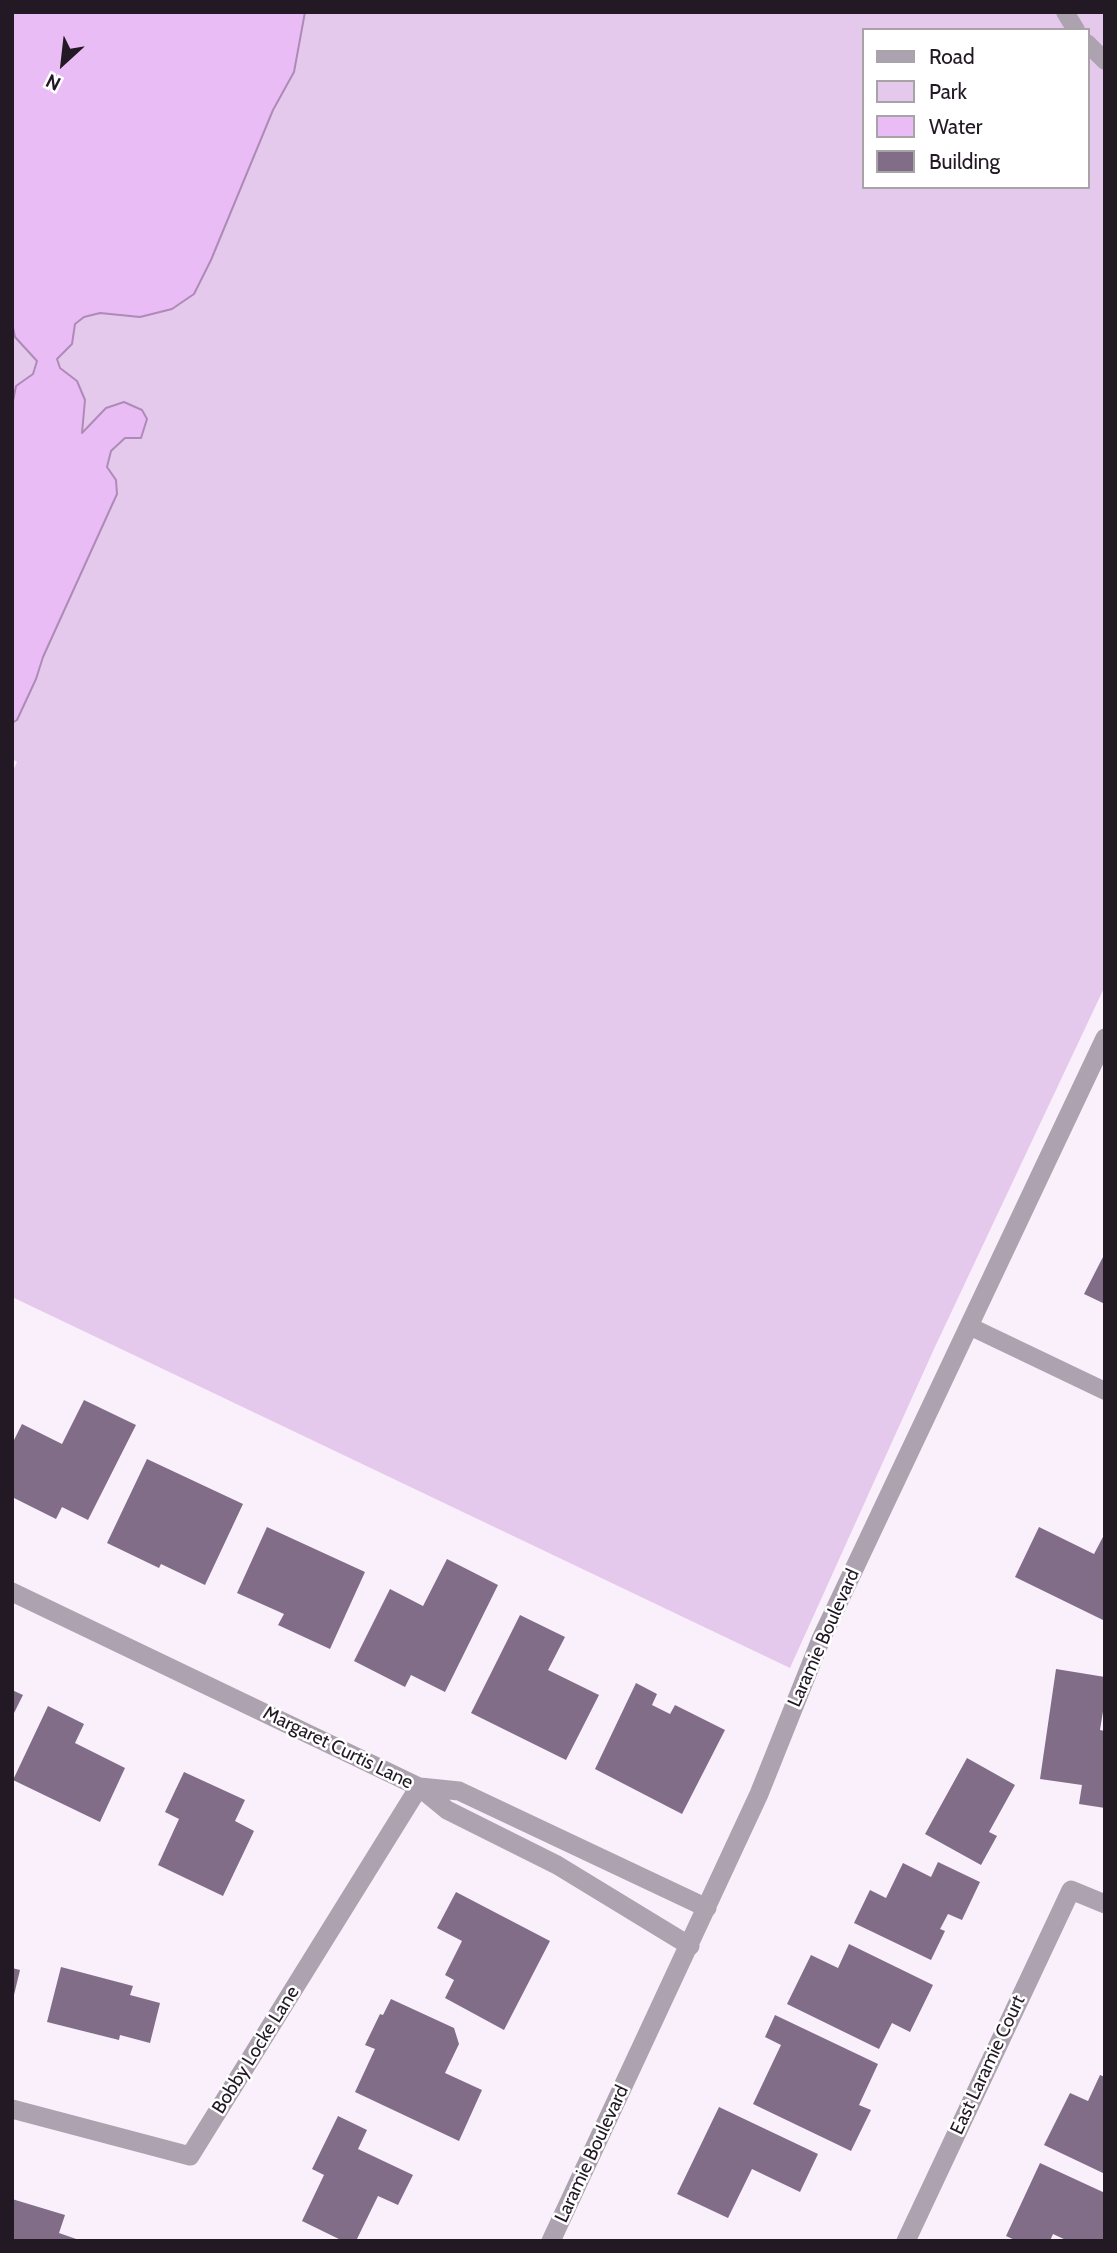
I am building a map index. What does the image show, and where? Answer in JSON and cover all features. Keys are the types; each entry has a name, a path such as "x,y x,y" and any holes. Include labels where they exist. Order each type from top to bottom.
{"street":[{"name":"Laramie Boulevard","path":"551,2241 759,1794 821,1639 1105,1038"},
{"name":"Margaret Curtis Lane","path":"12,1592 419,1787 447,1810 557,1865 690,1946"},
{"path":"419,1787 459,1791 707,1908"},
{"name":"Bobby Locke Lane","path":"12,2109 190,2156 419,1787"},
{"name":"East Laramie Court","path":"906,2241 1071,1890 1105,1904"}],"lane":[{"path":"1065,12 1075,28"},
{"path":"1089,45 1105,61"},
{"path":"969,1326 1105,1391"}],"green space":[{"path":"12,12 1105,12 1105,986 934,1349 790,1668 12,1297 12,773 17,762 12,759"}],"water":[{"path":"12,12 305,12 294,72 273,110 211,260 194,294 172,309 140,317 100,313 84,317 75,324 72,344 57,359 60,368 77,381 85,400 82,433 106,408 124,402 142,410 147,419 141,438 125,438 111,451 107,467 116,480 117,494 43,657 36,679 17,720 12,723 12,406 16,386 33,374 37,361 15,337 12,323"}],"building":[{"path":"1105,1253 1105,1304 1084,1294"},
{"path":"84,1400 136,1425 88,1520 62,1507 56,1519 12,1497 12,1444 22,1424 62,1444"},
{"path":"147,1459 243,1504 205,1585 161,1564 159,1568 107,1543"},
{"path":"267,1527 365,1572 330,1649 278,1625 284,1614 237,1593"},
{"path":"1039,1527 1094,1554 1105,1533 1105,1621 1015,1577"},
{"path":"447,1559 498,1585 445,1692 411,1675 405,1687 354,1661 390,1589 423,1606"},
{"path":"520,1615 565,1637 548,1670 599,1695 566,1760 471,1713"},
{"path":"1056,1669 1105,1677 1100,1730 1105,1731 1105,1808 1079,1804 1082,1785 1040,1779"},
{"path":"636,1683 657,1694 652,1705 670,1714 675,1705 725,1730 682,1814 595,1769"},
{"path":"12,1690 23,1695 12,1717"},
{"path":"48,1706 84,1724 75,1743 125,1768 100,1822 13,1780"},
{"path":"967,1758 1015,1785 989,1832 997,1836 981,1865 925,1834"},
{"path":"184,1772 245,1800 235,1821 254,1831 223,1896 158,1865 179,1819 165,1812"},
{"path":"938,1862 980,1882 962,1920 948,1914 940,1929 945,1931 931,1960 854,1923 870,1890 886,1898 903,1863 931,1877"},
{"path":"456,1892 550,1941 504,2030 445,1998 454,1980 445,1975 462,1941 437,1928"},
{"path":"849,1944 933,1985 910,2032 892,2023 879,2049 787,2004 811,1955 838,1968"},
{"path":"61,1967 133,1986 130,1995 160,2003 150,2043 120,2035 119,2040 47,2022"},
{"path":"12,1968 20,1970 13,1999 12,1999"},
{"path":"391,1999 454,2028 459,2044 445,2073 482,2090 459,2141 355,2092 375,2049 365,2045 380,2014 383,2015"},
{"path":"775,2015 878,2064 859,2105 871,2110 851,2151 753,2104 781,2045 765,2037"},
{"path":"1100,2075 1105,2077 1105,2174 1044,2145 1070,2093 1088,2101"},
{"path":"719,2107 818,2154 800,2192 752,2169 728,2218 677,2194"},
{"path":"338,2116 367,2130 358,2149 413,2175 398,2205 378,2196 356,2241 343,2241 302,2221 324,2175 312,2169"},
{"path":"1040,2163 1105,2193 1105,2241 1068,2241 1053,2234 1050,2241 1017,2241 1006,2236"},
{"path":"12,2199 65,2215 59,2233 82,2241 12,2241"}]}
